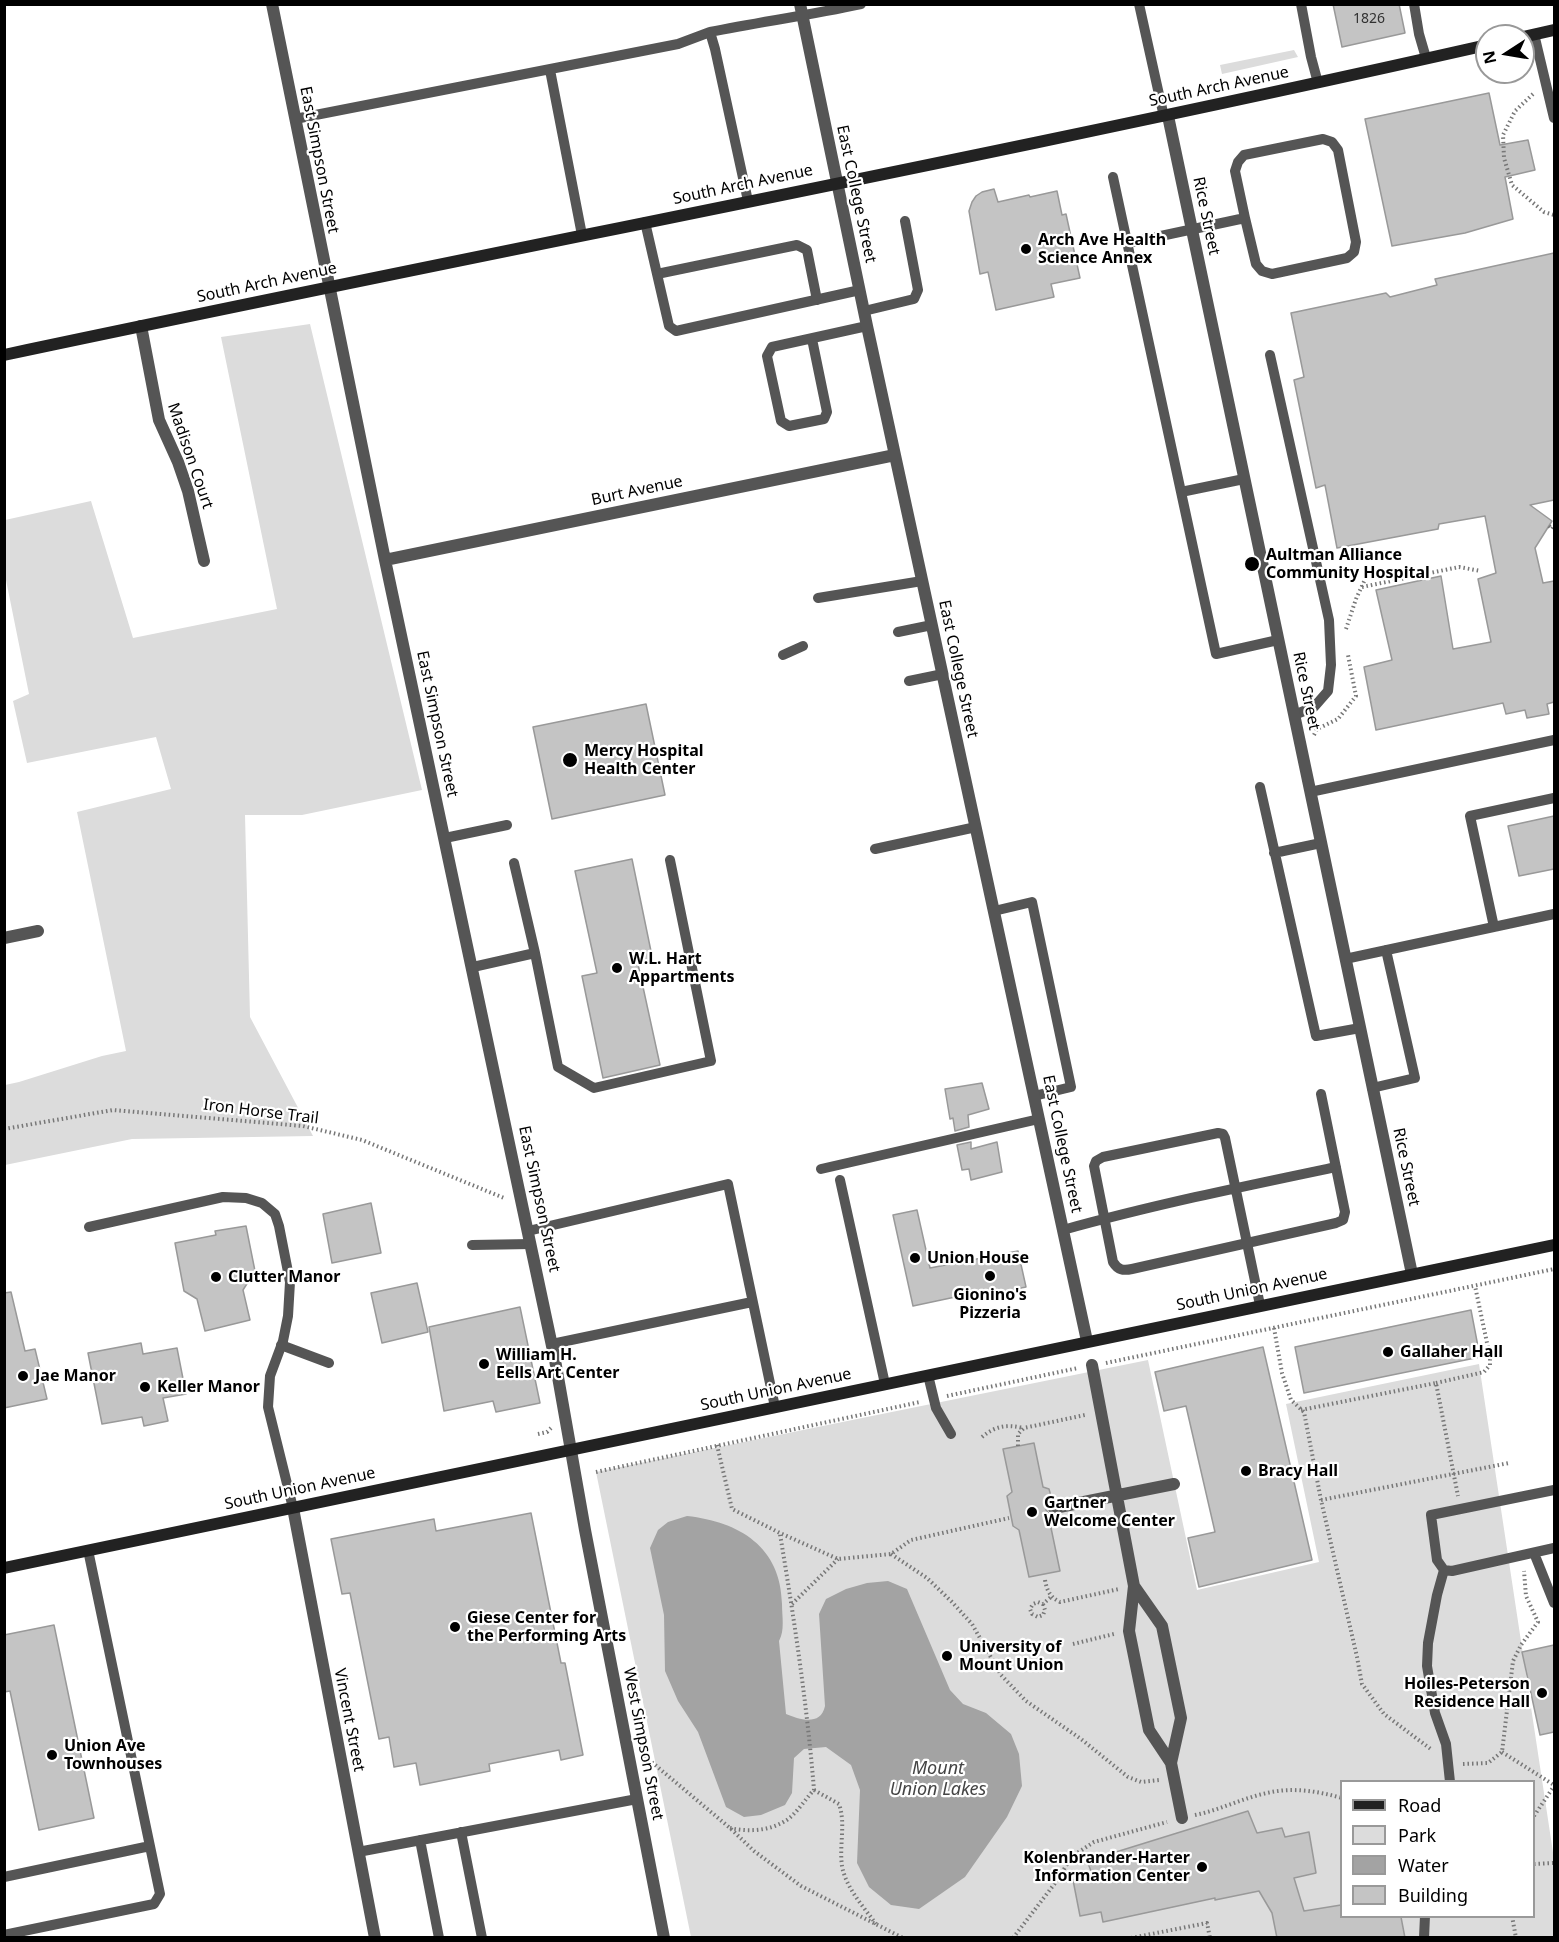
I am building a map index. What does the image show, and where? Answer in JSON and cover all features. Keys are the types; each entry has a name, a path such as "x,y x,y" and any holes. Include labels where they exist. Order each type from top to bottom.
{"main road":[{"path":"1535,34 1554,30"},
{"name":"South Arch Avenue","path":"4,355 1166,116 1475,48"},
{"name":"South Union Avenue","path":"4,1568 1554,1245"}],"street":[{"name":"East Simpson Street","path":"272,4 328,287 473,967 572,1449"},
{"name":"East College Street","path":"801,10 867,326 1087,1341"},
{"name":"Rice Street","path":"1166,116 1192,229 1412,1274"},
{"name":"Madison Court","path":"141,326 159,420 188,491 204,561"},
{"name":"Burt Avenue","path":"385,560 895,455"},
{"path":"4,938 38,931"},
{"path":"1092,1365 1134,1586 1130,1631 1149,1730 1171,1763 1182,1818"},
{"name":"West Simpson Street","path":"572,1449 585,1530 664,1938"},
{"path":"1054,1508 1174,1484"},
{"name":"Vincent Street","path":"293,1508 375,1938"},
{"path":"1134,1586 1162,1626 1181,1718 1171,1763"}],"lane":[{"path":"294,119 678,44 710,32 777,18 801,10 861,4"},
{"path":"1139,4 1166,116"},
{"path":"1301,4 1317,83"},
{"path":"1414,4 1426,58"},
{"path":"710,32 748,201"},
{"path":"1535,53 1552,93 1554,118"},
{"path":"550,70 582,235"},
{"path":"1323,139 1332,142 1338,150 1356,242 1354,252 1347,258 1272,274 1262,271 1256,264 1245,218 1235,171 1244,155 1323,139"},
{"path":"1113,177 1216,654 1278,640"},
{"path":"1128,243 1245,218"},
{"path":"864,311 914,299 918,290 904,221"},
{"path":"645,222 669,326 676,331 860,290"},
{"path":"657,274 797,245 807,250 816,300"},
{"path":"812,339 827,412 824,419 789,426 781,421 767,356 772,347 867,326"},
{"path":"1270,355 1329,620 1332,665 1328,691 1314,707 1294,715"},
{"path":"1181,492 1244,479"},
{"path":"818,598 922,581"},
{"path":"898,632 932,625"},
{"path":"783,655 803,646"},
{"path":"909,681 943,674"},
{"path":"1310,792 1554,740"},
{"path":"1260,787 1316,1036 1360,1028"},
{"path":"1494,927 1470,816 1554,798"},
{"path":"445,838 507,825"},
{"path":"875,849 976,827"},
{"path":"1274,853 1321,843"},
{"path":"514,863 558,1066 594,1088 711,1061 670,860"},
{"path":"994,911 1032,902 1071,1088 1034,1096"},
{"path":"1345,959 1554,914"},
{"path":"1372,1088 1415,1078 1386,950"},
{"path":"473,967 535,953"},
{"path":"1260,1305 1246,1242 1225,1138 1221,1133 1103,1157 1096,1161 1094,1170 1113,1262 1118,1269 1122,1270 1246,1242 1336,1223 1343,1220 1345,1212 1321,1095"},
{"path":"821,1169 1039,1119"},
{"path":"1063,1230 1235,1188 1336,1167"},
{"path":"840,1180 885,1384"},
{"path":"528,1231 728,1184 775,1407"},
{"path":"88,1227 223,1197 246,1197 262,1203 275,1214 290,1282 288,1316 270,1376 268,1407 293,1508"},
{"path":"472,1245 531,1244"},
{"path":"552,1344 752,1302"},
{"path":"281,1345 329,1363"},
{"path":"928,1375 936,1408 951,1434"},
{"path":"1554,1490 1431,1515 1437,1560 1444,1570 1452,1571 1554,1548"},
{"path":"4,1935 154,1904 160,1894 88,1550"},
{"path":"1534,1553 1554,1604"},
{"path":"1444,1570 1437,1595 1426,1666 1435,1713 1449,1758 1450,1780"},
{"path":"358,1852 637,1799"},
{"path":"461,1832 482,1938"},
{"path":"420,1840 439,1938"},
{"path":"4,1877 150,1846"},
{"path":"1424,1938 1425,1918"}],"path":[{"path":"1533,84 1534,93 1515,111 1503,135 1504,158 1512,185 1544,212 1554,215"},
{"path":"1548,526 1552,529 1554,526"},
{"path":"1361,587 1459,567 1481,571"},
{"name":"Iron Horse Trail","path":"4,1129 113,1110 303,1126 362,1140 504,1198"},
{"path":"1301,1410 1484,1372 1490,1365 1490,1357 1475,1286"},
{"path":"1274,1328 1282,1373 1291,1400 1304,1412 1362,1684 1384,1714 1427,1747 1466,1765 1488,1763 1502,1752 1513,1661 1521,1645 1539,1622 1526,1596 1522,1555"},
{"path":"1436,1383 1461,1509"},
{"path":"982,1437 1000,1426 1012,1425 1024,1428 1101,1411"},
{"path":"1018,1446 1018,1434 1024,1428"},
{"path":"717,1445 732,1509 838,1559 891,1554 912,1540 1009,1518"},
{"path":"1321,1500 1509,1463"},
{"path":"730,1828 746,1832 763,1830 786,1821 814,1790 792,1605 780,1533"},
{"path":"891,1554 927,1578 952,1602 972,1624 1001,1675 1026,1701 1081,1739 1128,1777 1141,1782 1174,1778"},
{"path":"792,1605 838,1559"},
{"path":"1045,1580 1051,1598 1060,1602 1134,1586"},
{"path":"1043,1604 1051,1598"},
{"path":"1072,1644 1130,1631"},
{"path":"1502,1752 1554,1785 1535,1812"},
{"path":"630,1761 648,1759 754,1851 801,1886 903,1938"},
{"path":"814,1790 839,1804 843,1816 842,1865 848,1884 876,1924"},
{"path":"1013,1938 1059,1878 1071,1857 1094,1842 1212,1811 1265,1793 1282,1790 1317,1791 1340,1798"},
{"path":"1535,1864 1554,1863"},
{"path":"1512,1918 1516,1938"},
{"path":"1131,1938 1207,1923 1210,1938"}],"green space":[{"path":"1294,50 1298,57 1222,74 1220,65"},
{"path":"310,324 422,790 302,815 245,815 250,1017 313,1136 132,1139 5,1165 5,1085 126,1051 77,812 171,789 156,737 27,763 13,701 29,694 5,575 5,520 91,501 133,638 277,609 221,337"},
{"name":"University of Mount Union","path":"1148,1360 1197,1590 1319,1562 1286,1404 1479,1364 1554,1859 1554,1937 691,1937 596,1472"}],"water":[{"name":"Mount Union Lakes","path":"687,1516 724,1524 740,1531 754,1541 774,1567 780,1584 782,1604 783,1628 779,1641 786,1714 809,1720 819,1717 823,1712 825,1706 819,1614 826,1599 846,1589 867,1583 888,1581 907,1589 950,1690 963,1704 986,1713 1011,1734 1019,1754 1022,1786 1007,1817 965,1877 919,1909 891,1905 869,1887 857,1863 860,1790 851,1765 826,1747 804,1749 794,1758 792,1793 785,1805 761,1815 744,1817 726,1807 698,1732 678,1701 665,1671 664,1615 650,1548 658,1530 668,1522"}],"building":[{"path":"1333,4 1399,4 1405,33 1342,47"},
{"path":"1489,93 1500,145 1528,140 1535,170 1505,177 1513,219 1465,233 1392,246 1365,119"},
{"name":"Arch Ave Health Science Annex","path":"994,189 998,202 1057,191 1062,215 1066,214 1080,278 1051,284 1054,297 996,310 988,272 980,274 969,211 976,196"},
{"path":"1554,253 1554,500 1530,505 1552,521 1535,548 1543,583 1554,581 1554,702 1547,704 1549,714 1527,718 1525,710 1506,714 1503,703 1376,730 1364,667 1392,660 1376,590 1441,576 1453,649 1491,642 1478,579 1496,573 1485,516 1439,524 1438,529 1337,548 1325,485 1316,488 1294,380 1304,377 1291,313 1386,293 1390,297 1437,285 1435,279"},
{"path":"646,704 665,795 552,819 533,727"},
{"path":"1554,816 1554,869 1519,876 1508,826"},
{"name":"W.L. Hart Appartments","path":"632,859 653,961 638,964 660,1065 603,1078 582,976 597,973 575,871"},
{"path":"982,1083 989,1109 968,1115 969,1127 955,1131 953,1118 950,1119 945,1089"},
{"path":"971,1142 971,1149 997,1142 1002,1172 971,1180 969,1169 962,1170 957,1145"},
{"path":"371,1203 381,1253 332,1263 323,1214"},
{"path":"917,1210 930,1268 1018,1251 1026,1287 962,1301 960,1296 913,1306 893,1215"},
{"name":"Clutter Manor","path":"246,1226 255,1271 243,1290 250,1320 205,1331 197,1299 184,1291 175,1243 216,1235 215,1231"},
{"path":"417,1283 428,1332 382,1343 371,1293"},
{"name":"Jae Manor","path":"11,1292 25,1351 35,1349 47,1399 4,1408 4,1293"},
{"name":"William H. Eells Art Center","path":"520,1307 540,1403 496,1412 493,1401 444,1411 429,1327"},
{"name":"Gallaher Hall","path":"1471,1310 1480,1357 1304,1393 1295,1347"},
{"name":"Keller Manor","path":"141,1343 143,1354 177,1348 186,1394 163,1398 168,1421 144,1426 142,1417 102,1424 88,1353"},
{"name":"Bracy Hall","path":"1263,1347 1312,1560 1199,1587 1188,1538 1215,1532 1186,1406 1164,1411 1155,1372"},
{"name":"Gartner Welcome Center","path":"1034,1443 1043,1487 1049,1489 1052,1500 1046,1505 1046,1510 1051,1516 1055,1516 1050,1523 1060,1571 1029,1577 1019,1530 1013,1526 1007,1496 1012,1492 1003,1449"},
{"name":"Giese Center for the Performing Arts","path":"531,1513 561,1663 565,1663 583,1755 561,1760 559,1750 489,1764 490,1771 420,1785 416,1763 394,1767 389,1737 379,1739 350,1593 342,1594 331,1539 434,1519 436,1531"},
{"name":"Union Ave Townhouses","path":"54,1625 94,1818 39,1830 10,1691 4,1692 4,1635"},
{"name":"Hoiles-Peterson Residence Hall","path":"1554,1645 1554,1732 1540,1735 1522,1652"},
{"name":"Kolenbrander-Harter Information Center","path":"1248,1811 1257,1833 1282,1828 1285,1837 1309,1832 1316,1873 1294,1878 1304,1911 1340,1905 1340,1918 1401,1918 1405,1938 1277,1938 1272,1913 1259,1891 1103,1922 1101,1912 1080,1916 1073,1880 1093,1876 1087,1861"}],"place":[{"name":"Arch Ave Health Science Annex","path":"1026,249"},
{"name":"Aultman Alliance Community Hospital","path":"1252,564"},
{"name":"Mercy Hospital Health Center","path":"570,760"},
{"name":"W.L. Hart Appartments","path":"617,968"},
{"name":"Union House","path":"915,1258"},
{"name":"Gionino's Pizzeria","path":"990,1276"},
{"name":"Clutter Manor","path":"216,1277"},
{"name":"Gallaher Hall","path":"1388,1352"},
{"name":"William H. Eells Art Center","path":"484,1364"},
{"name":"Jae Manor","path":"23,1376"},
{"name":"Keller Manor","path":"145,1387"},
{"name":"Bracy Hall","path":"1246,1471"},
{"name":"Gartner Welcome Center","path":"1032,1512"},
{"name":"Giese Center for the Performing Arts","path":"455,1627"},
{"name":"University of Mount Union","path":"947,1656"},
{"name":"Hoiles-Peterson Residence Hall","path":"1542,1693"},
{"name":"Union Ave Townhouses","path":"52,1755"},
{"name":"Kolenbrander-Harter Information Center","path":"1202,1867"}]}
